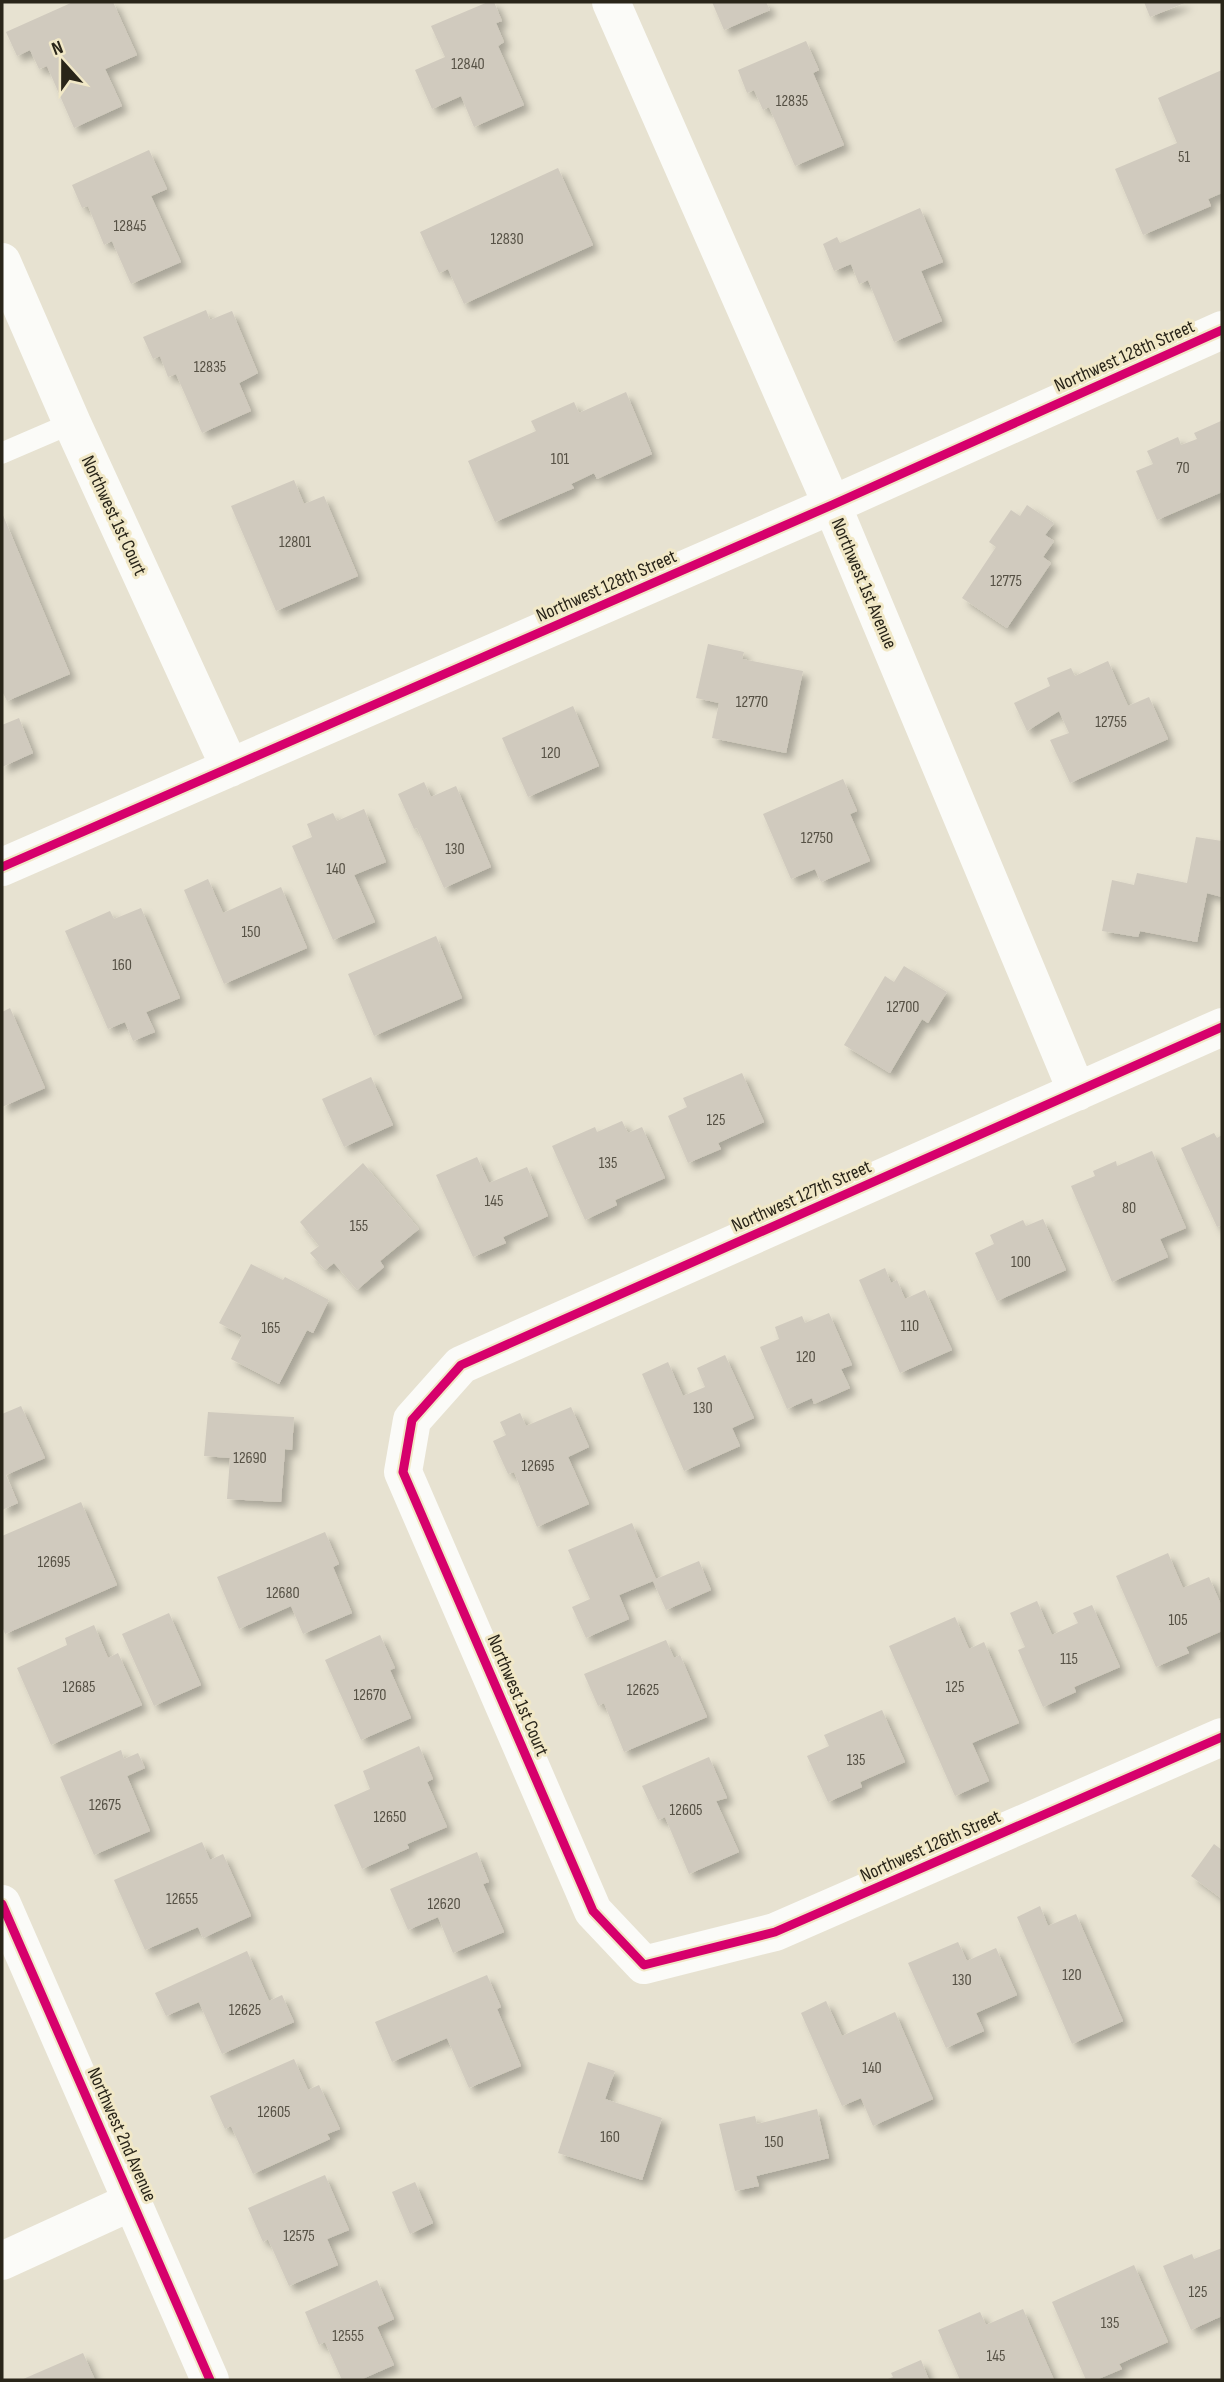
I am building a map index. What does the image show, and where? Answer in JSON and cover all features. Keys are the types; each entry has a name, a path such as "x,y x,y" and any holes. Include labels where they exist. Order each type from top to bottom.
{"street":[{"name":"Northwest 1st Avenue","path":"611,2 832,505 1077,1092"},
{"name":"Northwest 1st Court","path":"2,262 72,423 230,768"},
{"name":"Northwest 128th Street","path":"2,867 832,505 1222,330"},
{"name":"Northwest 127th Street","path":"412,1420 461,1365 1222,1027"},
{"name":"Northwest 1st Court","path":"412,1420 404,1472 414,1497 593,1911 645,1965"},
{"name":"Northwest 126th Street","path":"645,1965 775,1932 1222,1737"},
{"name":"Northwest 2nd Avenue","path":"4,1917 134,2201 210,2380"},
{"path":"2,2261 134,2201"}],"lane":[{"path":"2,453 72,423"}],"building":[{"path":"73,2 113,2 137,55 105,69 122,106 74,128 47,66 39,69 30,50 17,56 6,32"},
{"path":"488,2 494,2 502,21 496,23 504,42 498,46 524,105 474,127 461,96 432,109 415,70 445,57 431,26"},
{"path":"712,2 766,2 770,10 724,30"},
{"path":"1144,2 1187,2 1150,17"},
{"path":"806,41 819,70 813,73 844,145 795,166 769,107 763,110 754,90 747,93 738,70"},
{"path":"1222,70 1222,193 1208,199 1211,206 1143,235 1115,169 1177,143 1158,98"},
{"path":"149,150 167,189 151,196 181,262 131,284 112,241 104,245 88,206 82,208 72,185"},
{"path":"558,168 593,245 464,304 448,269 439,273 420,232"},
{"path":"920,208 943,262 921,271 942,321 894,342 868,280 859,284 851,264 834,271 823,244 837,237 840,243"},
{"path":"206,310 210,320 232,311 258,373 239,383 251,411 202,433 176,374 168,377 160,356 153,359 143,337"},
{"path":"626,392 652,454 597,479 594,473 571,484 574,488 495,522 468,461 536,431 531,421 574,402 579,413"},
{"path":"1221,421 1222,492 1157,520 1136,471 1153,464 1147,451 1178,437 1181,445 1197,439 1194,433"},
{"path":"294,480 304,504 324,496 358,576 276,611 231,506"},
{"path":"1027,505 1054,523 1045,535 1054,541 1043,557 1051,563 1007,628 962,598 996,547 989,542 1011,510 1020,516"},
{"path":"2,513 70,674 7,701 2,691"},
{"path":"708,644 744,652 742,659 803,671 786,753 712,738 719,703 696,698"},
{"path":"1108,661 1128,706 1149,697 1168,739 1070,783 1050,740 1069,733 1059,711 1027,731 1014,703 1050,686 1047,678 1071,668 1075,676"},
{"path":"573,706 599,766 528,797 502,738"},
{"path":"19,718 33,753 2,767 2,725"},
{"path":"843,779 857,811 850,814 870,861 821,882 815,869 791,879 763,814"},
{"path":"424,782 431,797 456,786 491,867 444,888 417,828 414,829 398,794"},
{"path":"364,809 386,862 354,875 375,922 333,940 292,846 312,837 307,824 333,813 337,821"},
{"path":"1196,837 1222,841 1222,897 1207,893 1197,942 1140,931 1138,937 1102,931 1112,880 1134,885 1137,873 1187,883"},
{"path":"208,879 223,913 281,887 307,948 224,984 184,890"},
{"path":"141,908 180,998 146,1012 155,1032 133,1041 125,1022 108,1029 65,931 110,911 114,919"},
{"path":"436,936 462,998 374,1036 348,974"},
{"path":"904,966 947,992 928,1023 922,1019 890,1073 844,1045 885,976 894,982"},
{"path":"10,1008 45,1088 2,1107 2,1012"},
{"path":"742,1073 764,1122 718,1143 721,1149 688,1163 668,1116 687,1107 683,1098"},
{"path":"371,1077 393,1125 344,1147 322,1099"},
{"path":"622,1121 628,1133 642,1127 665,1178 615,1200 617,1205 585,1220 552,1146 595,1127 597,1132"},
{"path":"1214,1133 1217,1138 1222,1135 1222,1225 1217,1227 1181,1148"},
{"path":"1152,1151 1186,1228 1160,1239 1168,1257 1112,1282 1071,1186 1095,1176 1093,1171 1116,1161 1117,1166"},
{"path":"477,1157 489,1183 527,1167 548,1216 503,1237 506,1243 473,1257 436,1175"},
{"path":"363,1163 419,1229 380,1261 384,1267 357,1290 334,1263 325,1270 310,1253 319,1246 300,1222"},
{"path":"1043,1219 1066,1270 997,1301 975,1253 994,1244 990,1235 1023,1220 1026,1226"},
{"path":"251,1264 283,1280 285,1277 329,1300 313,1333 307,1330 279,1384 231,1359 242,1335 219,1323"},
{"path":"885,1268 891,1283 897,1280 905,1299 925,1290 952,1350 900,1373 859,1280"},
{"path":"829,1313 852,1365 841,1369 850,1388 814,1404 812,1398 787,1409 760,1347 779,1339 775,1327 802,1316 805,1323"},
{"path":"725,1355 754,1418 732,1428 740,1446 684,1471 642,1374 668,1362 683,1396 705,1387 697,1368"},
{"path":"21,1406 45,1458 6,1475 18,1503 2,1510 2,1414"},
{"path":"571,1407 589,1447 568,1457 589,1504 537,1527 514,1472 508,1474 493,1441 506,1435 500,1422 520,1413 526,1426"},
{"path":"208,1412 294,1417 292,1450 285,1449 281,1502 227,1499 230,1458 204,1456"},
{"path":"81,1502 117,1585 5,1634 2,1626 2,1536"},
{"path":"632,1523 656,1579 699,1561 711,1590 666,1610 653,1581 619,1595 629,1619 586,1638 572,1607 590,1599 568,1550"},
{"path":"325,1532 339,1564 333,1567 352,1613 303,1634 291,1606 239,1629 217,1577"},
{"path":"1168,1553 1183,1588 1209,1577 1222,1607 1222,1631 1186,1647 1189,1653 1156,1667 1116,1576"},
{"path":"1037,1601 1052,1635 1078,1623 1073,1613 1092,1605 1120,1667 1074,1687 1076,1692 1043,1707 1018,1650 1025,1647 1010,1613"},
{"path":"169,1613 201,1685 154,1706 122,1634"},
{"path":"955,1617 969,1649 984,1642 1019,1723 972,1743 989,1781 955,1796 889,1646"},
{"path":"94,1625 108,1658 118,1653 142,1705 51,1745 17,1668 67,1645 65,1638"},
{"path":"380,1635 395,1668 390,1670 411,1718 361,1740 325,1660"},
{"path":"666,1640 674,1658 680,1655 707,1717 624,1752 604,1703 598,1706 584,1674"},
{"path":"882,1710 905,1762 860,1782 862,1787 828,1802 807,1756 829,1746 824,1735"},
{"path":"419,1746 433,1779 427,1782 447,1827 407,1844 409,1848 362,1869 334,1805 370,1789 363,1771"},
{"path":"121,1750 124,1759 138,1753 145,1768 127,1776 150,1831 94,1855 60,1777"},
{"path":"709,1757 727,1798 716,1801 739,1852 689,1874 665,1817 658,1820 642,1786"},
{"path":"202,1842 210,1860 223,1854 251,1916 203,1938 198,1927 145,1950 114,1880"},
{"path":"1214,1844 1222,1850 1222,1899 1191,1876"},
{"path":"477,1852 489,1882 483,1884 504,1932 453,1953 438,1917 408,1930 390,1889"},
{"path":"1040,1906 1048,1926 1076,1914 1123,2021 1072,2044 1017,1917"},
{"path":"958,1942 967,1961 996,1948 1017,1995 976,2013 984,2031 946,2048 908,1963"},
{"path":"247,1951 269,2001 282,1995 294,2022 222,2054 199,2002 166,2016 155,1993"},
{"path":"487,1975 501,2007 497,2009 521,2066 469,2088 447,2038 392,2062 375,2022"},
{"path":"826,2001 842,2036 895,2012 933,2099 873,2126 861,2098 842,2106 801,2013"},
{"path":"294,2059 308,2090 319,2085 340,2129 327,2134 330,2139 253,2174 231,2126 225,2129 210,2096"},
{"path":"588,2062 615,2071 605,2099 662,2118 642,2180 558,2153"},
{"path":"817,2109 829,2158 756,2176 759,2186 735,2191 719,2124 755,2116 757,2124"},
{"path":"325,2175 349,2230 327,2239 338,2265 289,2286 268,2239 263,2242 248,2208"},
{"path":"415,2182 433,2223 410,2234 392,2192"},
{"path":"1222,2248 1222,2316 1191,2330 1163,2266 1192,2254 1194,2259"},
{"path":"1134,2265 1168,2342 1119,2364 1122,2369 1096,2380 1086,2380 1052,2302"},
{"path":"377,2280 394,2319 377,2327 394,2365 360,2380 342,2380 325,2342 319,2345 305,2312"},
{"path":"1023,2309 1054,2380 960,2380 938,2330 980,2312 986,2325"},
{"path":"83,2353 95,2380 21,2380"},
{"path":"921,2360 929,2380 885,2380 893,2377 891,2373"}],"cycle path":[{"path":"2,867 832,505 1222,330"},
{"path":"1222,1027 461,1365 412,1420 403,1472 593,1911 644,1965 775,1932 1222,1737"},
{"path":"2,1904 210,2380"}]}
